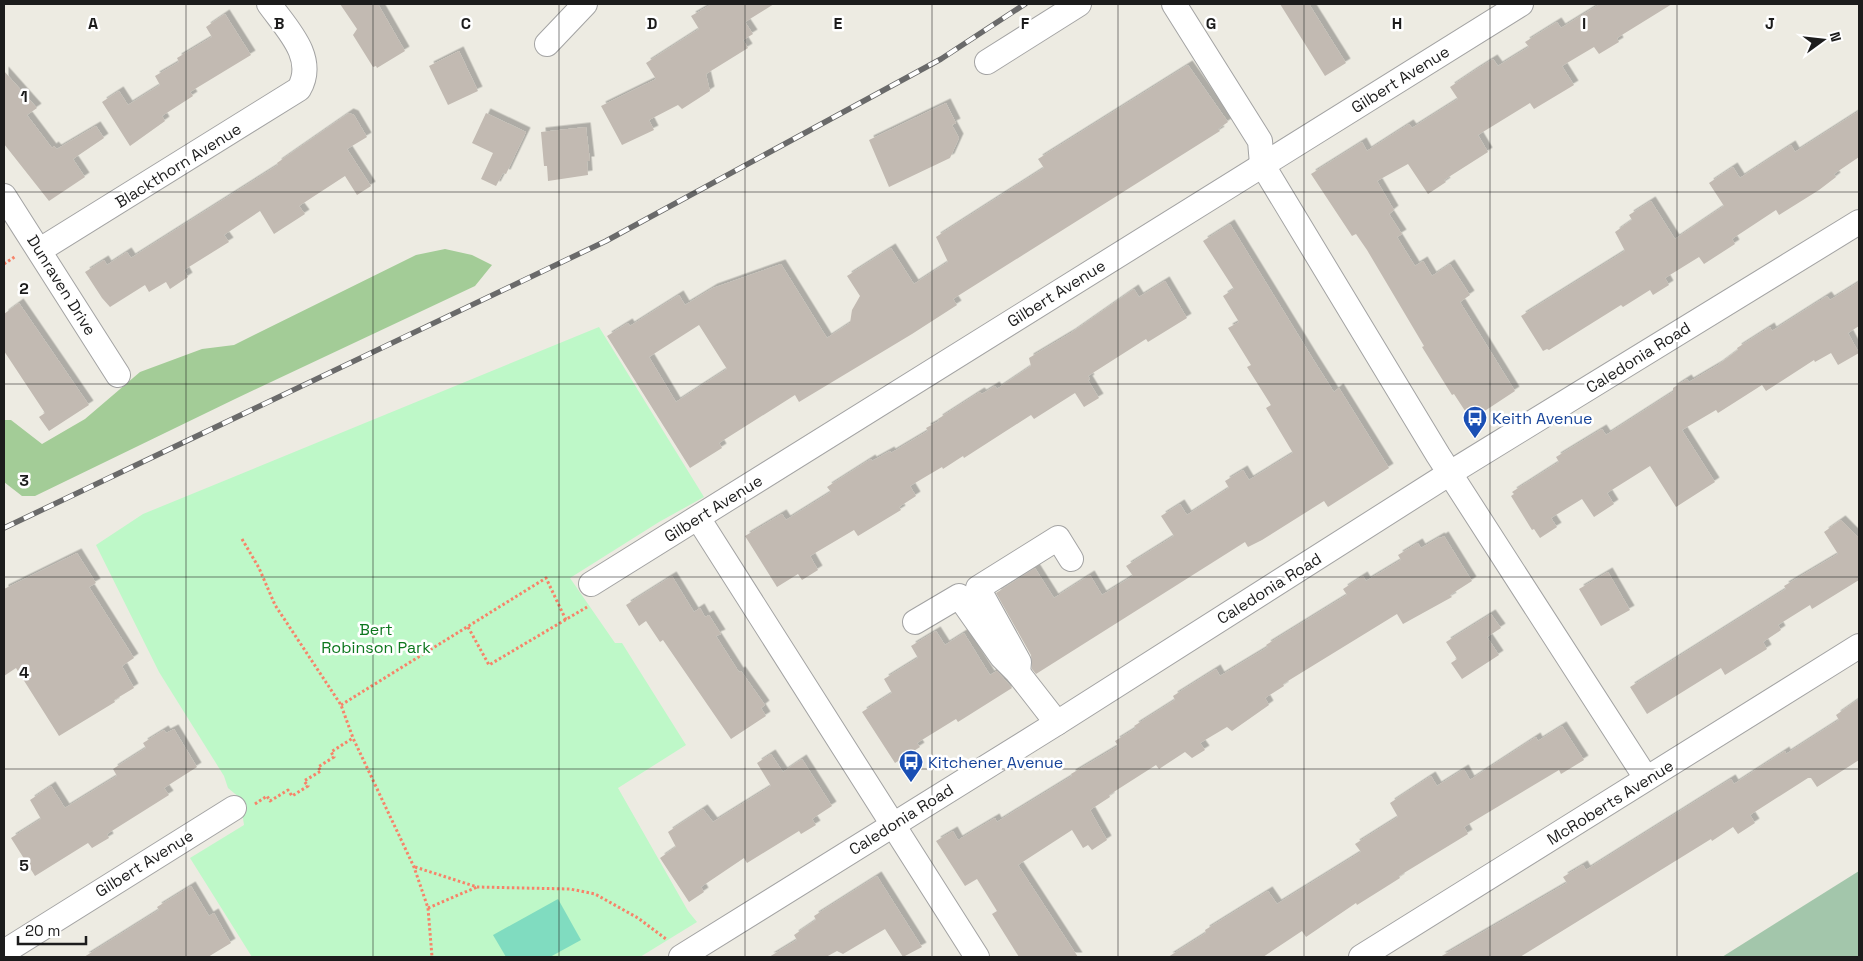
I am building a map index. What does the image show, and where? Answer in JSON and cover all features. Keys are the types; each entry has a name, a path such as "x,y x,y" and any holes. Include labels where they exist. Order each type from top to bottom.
{"street":[{"name":"Blackthorn Avenue","path":"30,252 293,94 303,82 306,72 302,52 270,4"},
{"path":"547,44 585,4"},
{"path":"987,62 1079,4"},
{"path":"1174,4 1260,141 1262,164 1450,473 1646,778"},
{"name":"Gilbert Avenue","path":"591,584 1521,4"},
{"name":"Dunraven Drive","path":"4,196 30,252 118,375"},
{"name":"Caledonia Road","path":"675,949 893,824 1057,723 1450,473 1859,222"},
{"path":"698,518 977,957"},
{"path":"1018,673 1019,662 978,588 1058,538 1071,559"},
{"path":"915,622 959,596 1002,657 1018,673 1057,723"},
{"name":"McRoberts Avenue","path":"1361,957 1859,646"},
{"name":"Gilbert Avenue","path":"4,952 241,808"}],"path":[{"path":"4,264 30,252"},
{"path":"242,539 259,568 275,605 340,704 353,738 414,867 428,908 432,957"},
{"path":"340,704 546,578 566,620"},
{"path":"468,627 489,665 600,600 591,584"},
{"path":"241,808 268,796 270,801 288,790 292,796 308,786 304,782 321,771 318,767 334,757 331,752 353,738"},
{"path":"414,867 477,887 564,888 595,894 638,918 675,949"},
{"path":"428,908 477,887"}],"green space":[{"path":"445,249 472,255 492,265 475,286 35,496 22,496 4,482 4,420 11,420 42,444 85,419 140,372 202,349 234,345 416,255"},
{"name":"Bert Robinson Park","path":"599,327 704,497 659,522 570,578 615,643 622,643 686,745 618,788 688,911 697,922 640,957 252,957 190,858 244,825 240,798 228,788 224,776 159,672 96,545 143,514"},
{"path":"1859,871 1859,957 1722,957"},
{"path":"558,899 581,940 550,957 506,957 493,935"}],"building":[{"path":"340,4 378,4 405,51 377,68 376,66 373,67 353,35 357,29"},
{"path":"712,4 774,4 745,22 753,34 743,40 748,48 706,74 710,91 682,109 678,105 649,120 654,130 622,145 601,106 656,79 646,63 699,29 691,16"},
{"path":"1280,4 1309,4 1346,63 1325,76"},
{"path":"1600,4 1672,4 1617,38 1619,42 1599,54 1594,47 1562,66 1574,85 1534,109 1530,103 1478,135 1488,152 1444,180 1446,182 1428,194 1408,164 1377,181 1394,210 1389,214 1402,234 1397,237 1415,266 1423,261 1432,276 1450,264 1470,295 1460,302 1515,391 1471,420 1454,394 1452,395 1422,347 1424,346 1367,250 1356,234 1352,236 1311,174 1362,142 1367,151 1409,124 1412,128 1458,99 1450,87 1474,71 1493,59 1498,66 1529,47 1525,42 1557,22 1561,28"},
{"path":"225,14 251,55 190,92 193,96 162,116 165,121 130,146 102,102 119,91 128,105 160,85 155,76 179,62 177,58 212,37 206,27"},
{"path":"459,51 478,91 448,105 429,66"},
{"path":"1188,65 1228,122 1218,129 1220,131 953,299 957,305 912,334 799,402 795,395 719,443 722,448 690,468 607,336 628,323 630,326 679,295 685,305 713,288 781,264 827,338 850,323 852,310 860,296 847,276 891,248 914,284 948,262 936,237 1044,168 1038,159","holes":["699,325 727,369 676,402 649,357"]},
{"path":"4,71 37,108 27,115 52,148 54,146 57,149 96,126 104,138 73,159 85,177 49,201 4,144"},
{"path":"946,103 956,123 952,125 959,138 950,158 889,187 869,140"},
{"path":"1859,111 1859,157 1834,174 1836,177 1819,190 1779,215 1776,210 1732,239 1735,244 1704,264 1699,257 1665,278 1669,285 1653,295 1650,290 1623,307 1621,305 1549,350 1543,351 1521,316 1625,251 1615,232 1632,220 1629,215 1651,201 1675,239 1724,206 1709,183 1733,167 1740,178 1791,145 1795,152"},
{"path":"349,113 354,115 367,137 347,149 371,186 357,195 345,176 299,206 305,214 274,234 260,211 224,235 229,242 184,270 188,277 170,289 166,282 149,292 145,285 110,307 102,298 85,272 104,260 107,265 127,252 131,258 278,165 277,163"},
{"path":"486,113 526,132 506,174 503,173 496,186 481,179 493,153 472,143"},
{"path":"586,127 590,161 587,161 588,175 548,181 547,166 544,166 541,132"},
{"path":"1230,224 1334,392 1339,388 1389,468 1328,507 1324,501 1262,540 1248,547 1245,542 1036,674 1032,669 1031,655 996,593 1035,568 1054,598 1090,575 1102,595 1133,576 1126,566 1174,536 1161,516 1180,504 1187,515 1229,488 1225,481 1243,470 1249,480 1293,453 1266,408 1271,405 1247,367 1251,365 1228,328 1239,322 1223,296 1234,289 1203,241"},
{"path":"1165,281 1187,318 1148,342 1146,339 1088,376 1090,379 1088,380 1099,398 1084,407 1075,393 1034,419 1031,415 964,458 963,456 943,469 942,467 910,486 916,496 899,507 901,510 858,536 854,530 810,556 818,570 802,580 798,574 777,587 745,536 782,514 786,520 831,492 827,487 871,459 872,461 890,451 891,453 928,431 926,428 939,421 938,419 980,392 982,394 995,386 997,389 1031,366 1029,358 1071,333 1134,289 1139,297"},
{"path":"1859,282 1859,326 1848,333 1859,353 1838,365 1831,353 1815,362 1814,360 1766,391 1762,385 1718,413 1716,410 1682,430 1715,482 1676,507 1650,466 1607,493 1614,504 1594,517 1582,499 1551,518 1557,527 1540,538 1534,529 1532,530 1511,496 1514,494 1512,492 1559,462 1556,457 1602,429 1606,435 1673,392 1673,388 1687,379 1689,382 1718,365 1738,350 1737,348 1770,327 1772,331 1827,296 1830,300"},
{"path":"19,303 89,405 49,431 39,417 45,413 4,351 4,314"},
{"path":"1841,520 1859,538 1859,580 1812,609 1810,605 1778,625 1781,630 1763,642 1767,649 1725,675 1721,668 1647,714 1630,687 1786,589 1784,586 1838,554 1824,532"},
{"path":"1444,536 1472,581 1450,595 1452,597 1403,624 1397,614 1283,684 1284,686 1265,698 1269,705 1232,731 1227,727 1200,743 1205,750 1192,758 1185,752 1159,769 1156,765 1109,795 1110,797 1090,810 1107,840 1092,850 1088,845 1083,848 1072,830 1018,865 1078,957 1019,957 992,914 997,911 977,879 965,886 936,841 953,831 958,840 995,818 997,822 1118,746 1115,741 1136,728 1134,726 1175,700 1173,696 1216,669 1220,676 1268,647 1266,645 1347,595 1343,589 1363,576 1366,581 1401,560 1398,555 1418,543 1421,548"},
{"path":"77,553 96,583 89,587 134,658 122,666 134,688 114,700 115,702 59,736 16,668 4,676 4,589"},
{"path":"1608,572 1630,610 1601,626 1579,589"},
{"path":"672,576 694,612 700,608 705,617 709,615 721,634 716,636 739,672 741,671 765,705 761,708 766,716 731,739 663,640 660,642 646,621 639,626 626,605"},
{"path":"1491,614 1501,628 1487,637 1499,655 1462,679 1451,663 1457,659 1446,642"},
{"path":"936,631 945,645 964,633 990,675 997,671 1012,688 958,722 956,719 917,743 920,747 895,763 862,712 892,693 884,679 918,658 911,646"},
{"path":"1859,699 1859,760 1817,787 1811,778 1808,778 1750,815 1755,823 1738,834 1733,827 1712,841 1711,839 1520,957 1440,957 1567,883 1563,877 1583,865 1586,870 1731,779 1734,784 1785,751 1786,754 1839,720 1836,715"},
{"path":"1562,726 1584,760 1561,774 1559,770 1464,827 1468,834 1399,876 1400,878 1357,905 1356,903 1306,937 1302,931 1263,957 1168,957 1206,933 1205,930 1268,891 1277,904 1361,852 1355,844 1398,817 1390,803 1431,776 1437,786 1464,769 1470,780 1536,737 1538,741"},
{"path":"174,729 197,767 164,788 169,795 107,834 109,838 92,848 88,843 35,876 11,838 41,819 30,800 51,786 65,808 117,776 113,769 146,748 143,743 164,730 166,733"},
{"path":"771,754 783,772 802,759 832,806 812,819 816,825 801,834 799,831 747,863 744,858 701,887 704,892 689,902 660,858 676,847 668,832 703,809 713,822 771,786 757,763"},
{"path":"877,876 922,947 903,957 885,929 843,954 837,951 826,957 769,957 797,940 794,935 816,920 814,916"},
{"path":"191,886 209,916 214,913 231,943 208,957 84,957 159,910 157,907"}],"railway":[{"path":"4,528 606,241 941,59 1025,4"}],"place":[{"name":"Keith Avenue","path":"1475,439"},
{"name":"Kitchener Avenue","path":"911,783"}]}
